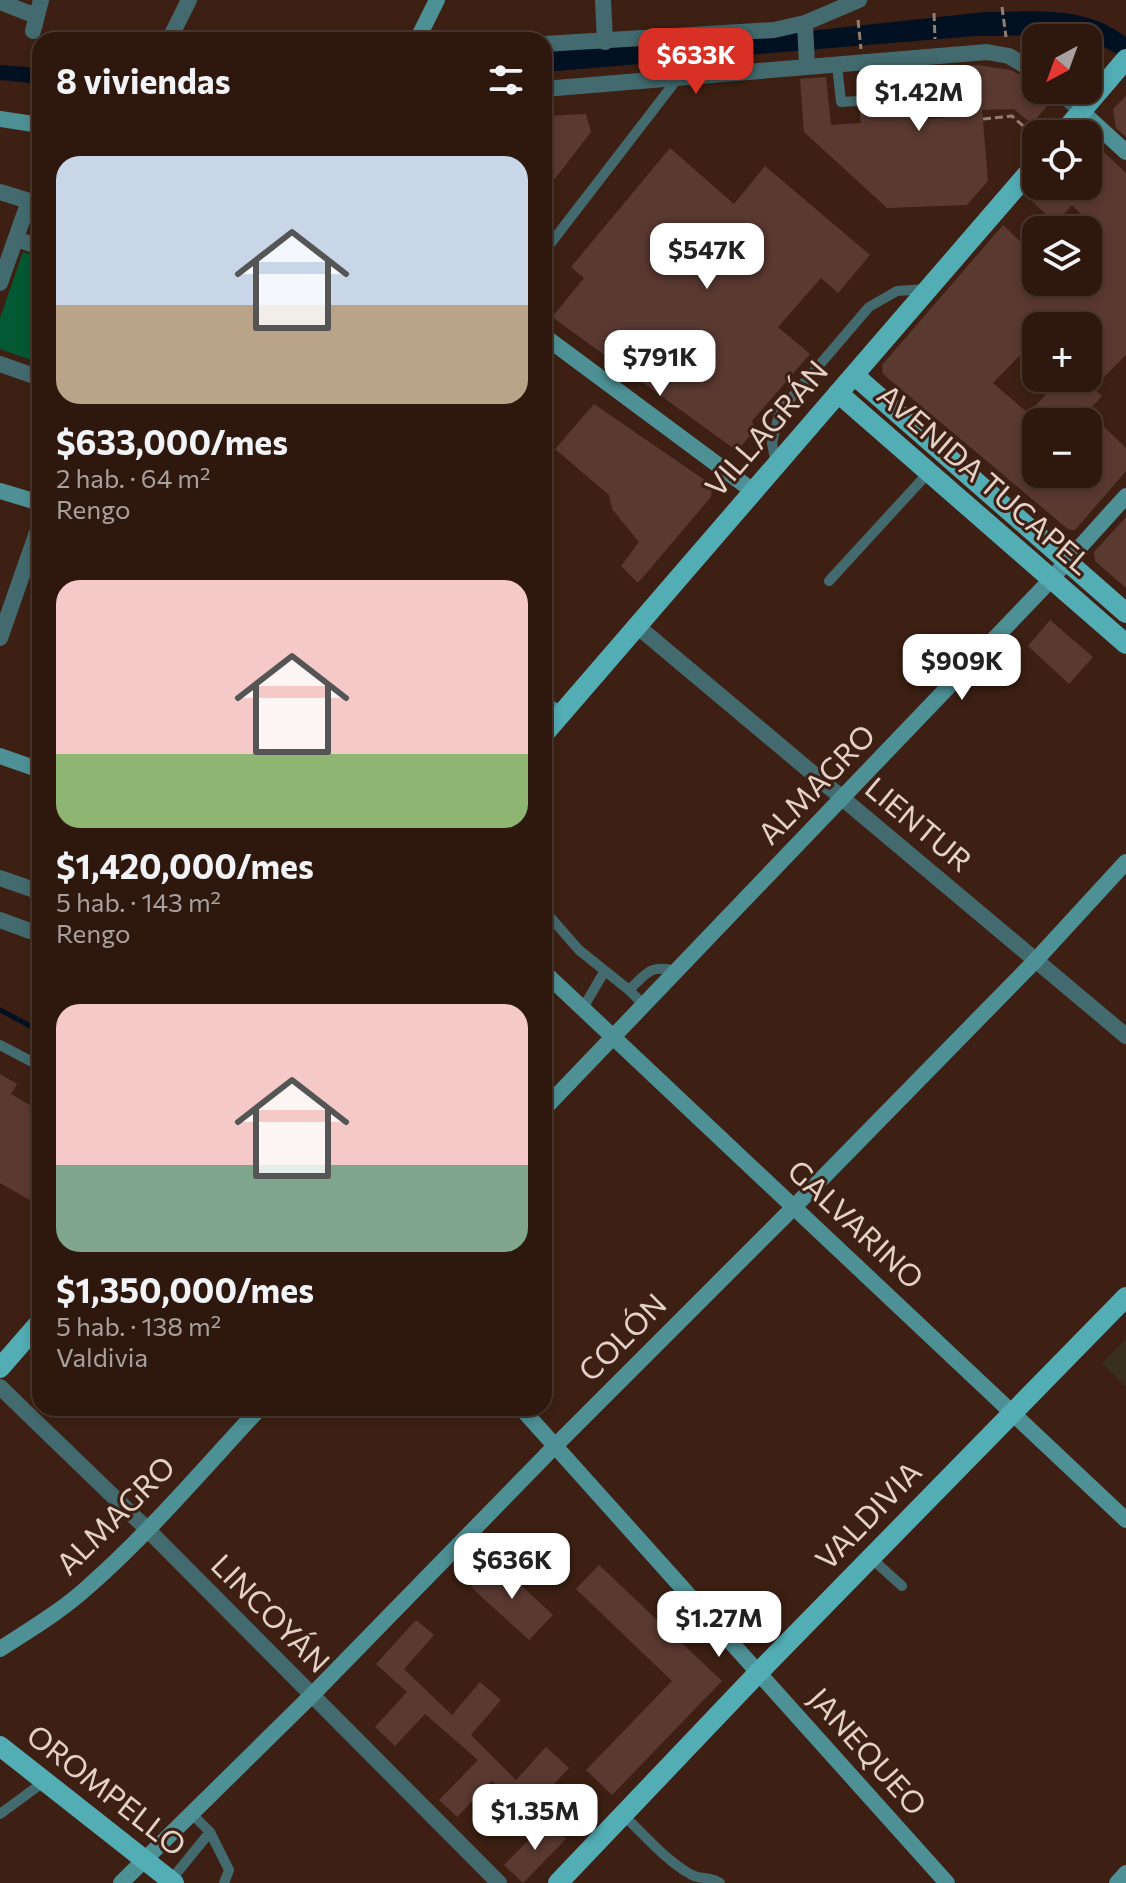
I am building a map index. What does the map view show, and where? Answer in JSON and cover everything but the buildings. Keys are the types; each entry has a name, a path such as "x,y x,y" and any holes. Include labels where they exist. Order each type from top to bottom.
{"main road":[{"path":"421,32 437,0"},
{"path":"1074,120 1122,64"},
{"path":"1081,111 1126,152"},
{"path":"0,119 32,124"},
{"name":"VILLAGRÁN","path":"552,710 637,626 1022,180"},
{"path":"552,342 753,491"},
{"name":"AVENIDA TUCAPEL","path":"854,375 1126,613"},
{"name":"AVENIDA TUCAPEL","path":"838,393 1126,644"},
{"path":"0,491 32,501"},
{"name":"ALMAGRO","path":"552,1101 1051,579 1126,496"},
{"path":"0,756 32,767"},
{"name":"COLÓN","path":"121,1883 312,1695 795,1206 1035,961 1126,862"},
{"name":"GALVARINO","path":"552,979 1126,1520"},
{"name":"VALDIVIA","path":"558,1883 758,1673 1126,1297"},
{"path":"0,1368 32,1331"},
{"name":"ALMAGRO","path":"0,1649 89,1587 253,1416"},
{"name":"JANEQUEO","path":"528,1416 947,1883"},
{"name":"OROMPELLO","path":"0,1746 172,1882"},
{"path":"1117,1883 1126,1873"}],"street":[{"path":"173,32 189,0"},
{"path":"603,0 605,42"},
{"path":"552,44 737,34 805,26 859,0"},
{"path":"0,2 36,16"},
{"path":"805,26 807,61"},
{"path":"552,88 678,78 807,61 837,65 1001,53 1022,62"},
{"path":"1073,104 1081,111"},
{"path":"0,192 29,201 0,283"},
{"path":"16,239 32,244"},
{"path":"0,364 32,375"},
{"path":"1,633 32,546"},
{"name":"LIENTUR","path":"637,626 1126,1036"},
{"path":"0,878 32,889"},
{"path":"0,920 32,931"},
{"name":"LINCOYÁN","path":"0,1387 147,1529 499,1883"}],"lane":[{"path":"910,95 927,94 923,58"},
{"path":"837,65 841,102 858,101"},
{"path":"552,242 678,78"},
{"path":"776,464 772,443 780,411 869,307 897,291 929,289"},
{"path":"829,581 929,472"},
{"path":"552,919 579,950 644,1005"},
{"path":"629,990 651,969 661,967 676,971"},
{"path":"583,1008 604,972"},
{"path":"0,1045 32,1062"},
{"path":"871,1558 902,1586"},
{"path":"0,1814 45,1781"},
{"path":"191,1813 210,1832 229,1870 224,1883"},
{"path":"623,1815 680,1868 694,1877 716,1879 720,1883"},
{"path":"172,1882 210,1832"}],"path":[{"path":"1002,7 1006,37"},
{"path":"934,13 935,39"},
{"path":"858,20 861,49"},
{"path":"983,119 1012,116 1022,125"}],"shaded area":[{"path":"1126,1339 1126,1387 1102,1363"}],"green space":[{"path":"23,252 32,255 32,360 0,349 0,318"}],"water":[{"path":"1041,11 1076,15 1093,20 1110,27 1126,37 1126,59 1102,46 1102,24 1022,24 1022,36 976,36 552,71 552,49 763,36 985,12"},
{"path":"0,65 32,67 32,83 0,80"}],"waterway":[{"path":"0,1010 32,1027"}]}
